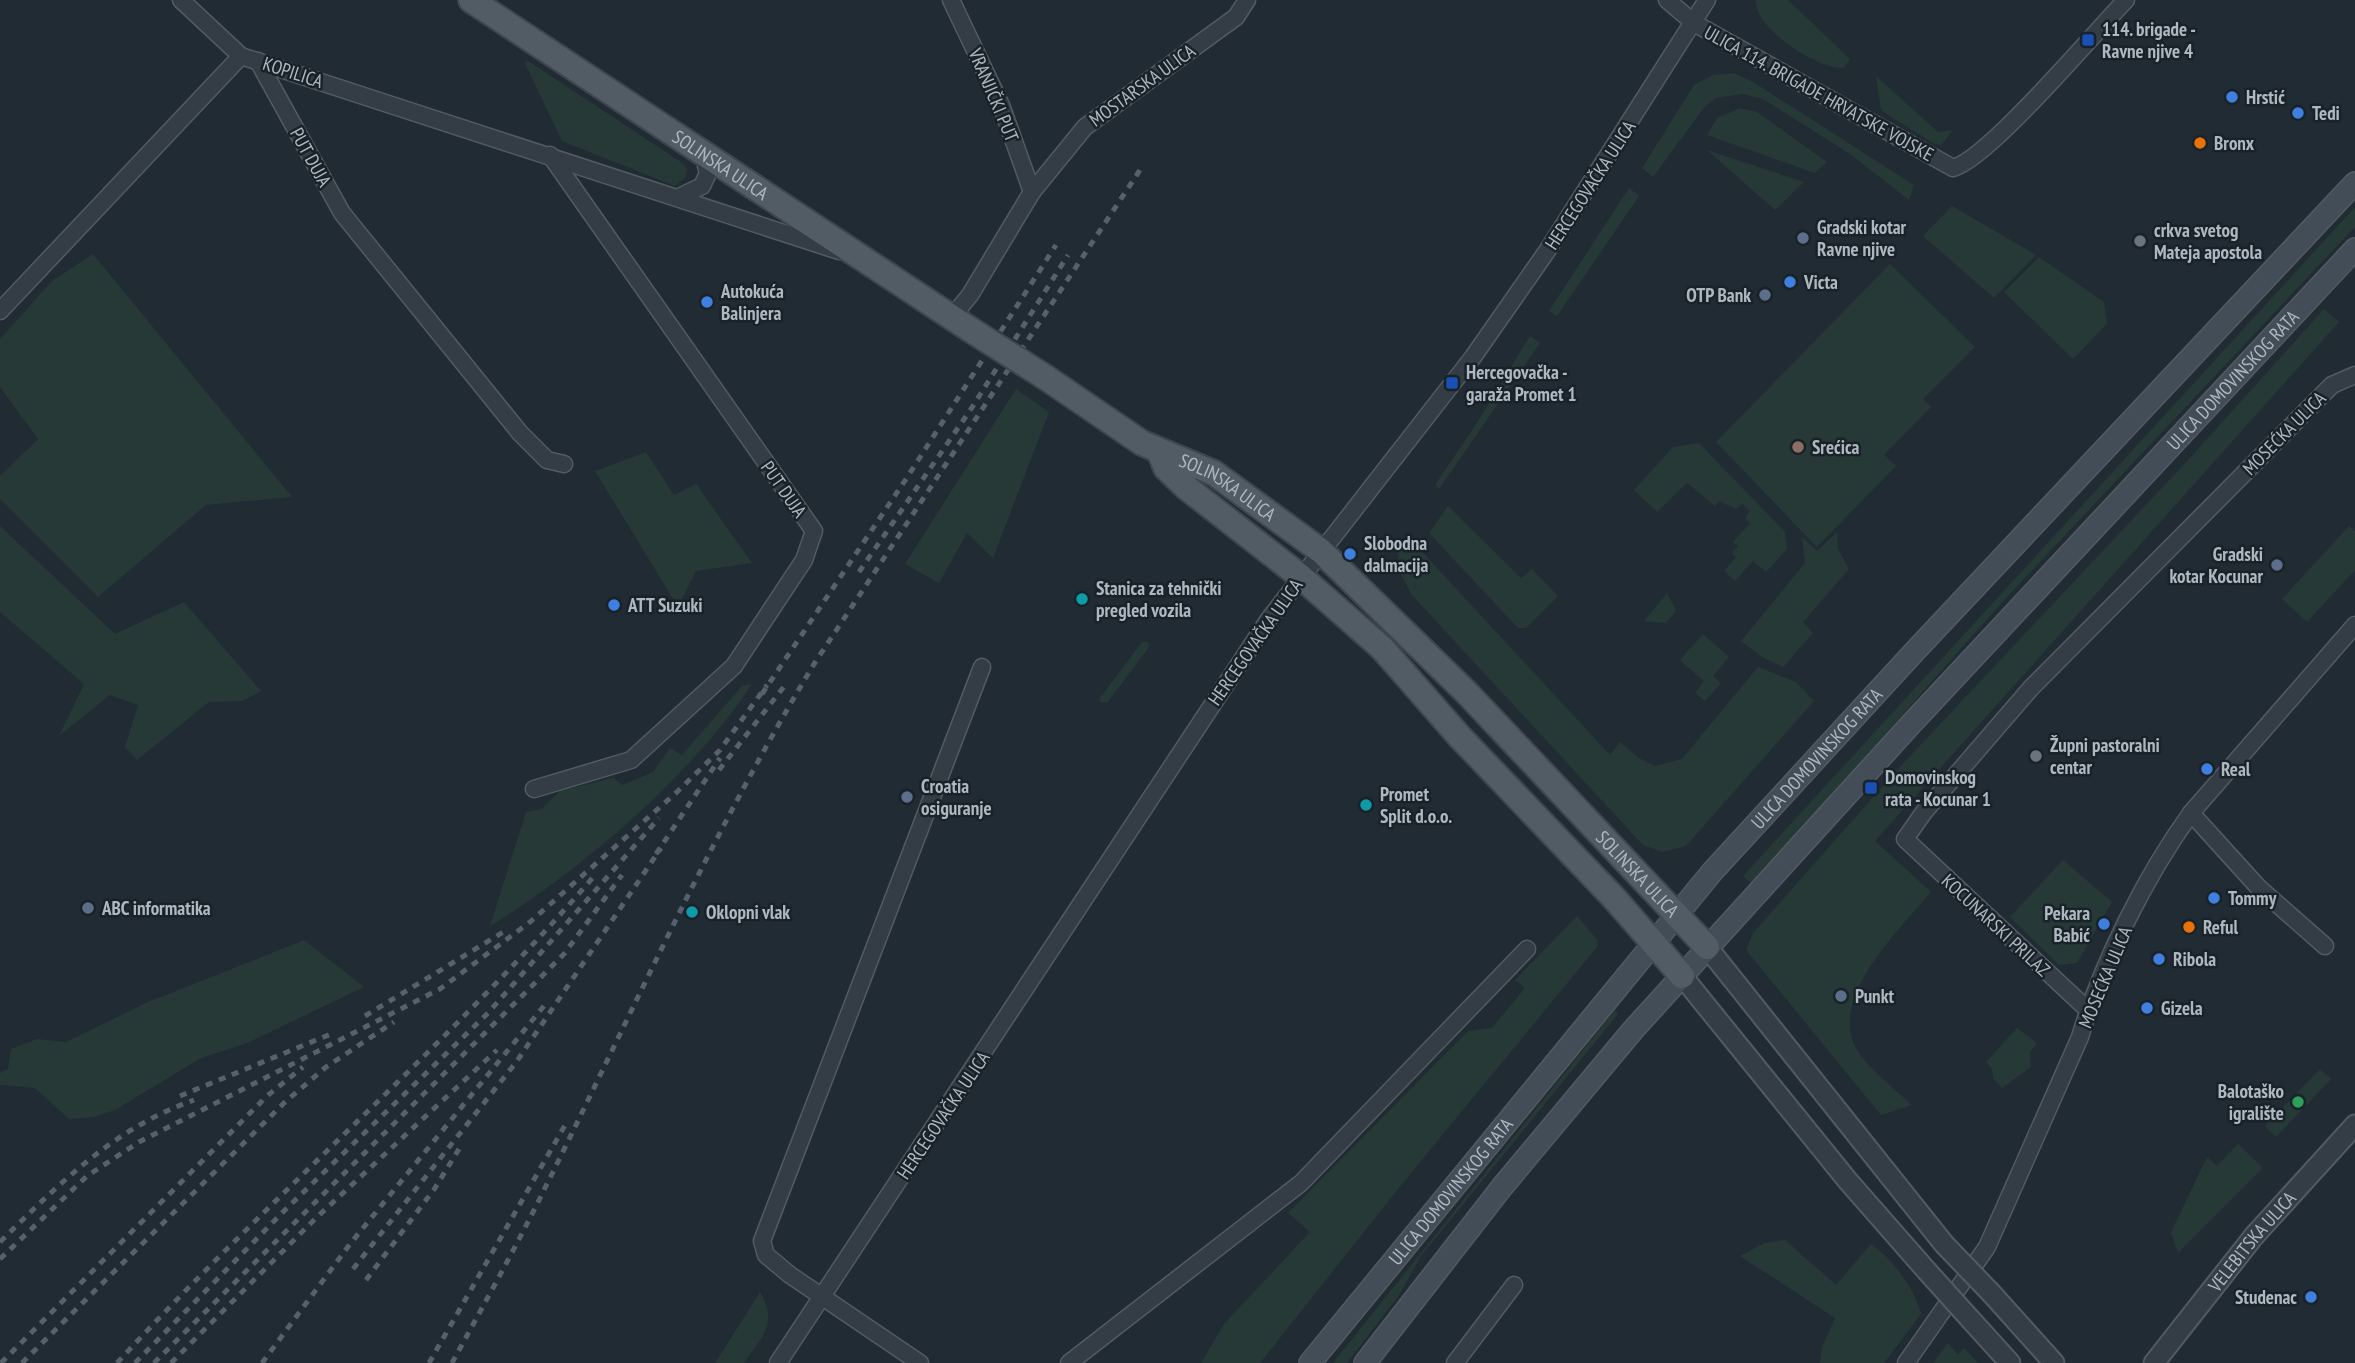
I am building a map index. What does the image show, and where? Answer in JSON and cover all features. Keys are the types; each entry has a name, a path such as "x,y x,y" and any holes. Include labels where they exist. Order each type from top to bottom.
{"main road":[{"name":"SOLINSKA ULICA","path":"471,0 1160,453 1214,473 1321,551 1359,585 1477,703 1707,947"},
{"name":"ULICA DOMOVINSKOG RATA","path":"1310,1363 1676,915 1906,661 2355,183"},
{"name":"ULICA DOMOVINSKOG RATA","path":"1364,1363 1511,1176 1707,947 1912,723 2355,249"},
{"name":"SOLINSKA ULICA","path":"1160,453 1166,468 1187,488 1301,577 1382,648 1459,736 1653,941 1682,976"}],"street":[{"path":"181,0 241,56"},
{"name":"VRANJIČKI PUT","path":"951,0 1001,105 1032,192"},
{"name":"MOSTARSKA ULICA","path":"962,323 970,295 1032,192 1085,127 1236,16 1247,0"},
{"path":"1667,0 1694,23"},
{"name":"HERCEGOVAČKA ULICA","path":"778,1363 1162,784 1211,704 1301,577 1473,357 1547,251 1707,0"},
{"name":"ULICA 114. BRIGADE HRVATSKE VOJSKE","path":"1694,23 1953,168 1974,158 2006,128 2126,0"},
{"name":"KOPILICA","path":"0,311 241,56 868,261"},
{"name":"PUT DUJA","path":"258,61 342,213 520,433 547,460 564,464"},
{"path":"679,197 702,186 708,173 702,150"},
{"name":"PUT DUJA","path":"534,789 631,760 734,666 804,560 814,531 550,155"},
{"name":"MOSEĆKA ULICA","path":"1905,838 1924,812 2031,688 2332,385 2355,375"},
{"name":"MOSEĆKA ULICA","path":"1906,1363 1987,1247 2080,1037 2088,1010 2137,902 2169,844 2191,813 2355,625"},
{"path":"920,1363 821,1297 766,1255 762,1241 982,667"},
{"path":"2191,813 2259,888 2325,946"},
{"name":"KOCUNARSKI PRILAZ","path":"1905,838 2088,1010"},
{"name":"SOLINSKA ULICA","path":"1707,947 1944,1244 2054,1363"},
{"path":"1069,1363 1301,1183 1527,948"},
{"name":"SOLINSKA ULICA","path":"1682,976 1848,1181 2010,1363"},
{"name":"VELEBITSKA ULICA","path":"2154,1363 2254,1236 2355,1125"},
{"path":"1455,1363 1514,1284"}],"green space":[{"path":"1756,0 1788,0 1850,59 1844,68 1819,62 1790,45 1765,23 1758,11"},
{"path":"528,61 681,162 687,168 686,177 675,186 562,141 525,63"},
{"path":"1734,73 1753,82 1914,185 1909,200 1850,154 1763,99 1743,94 1715,98 1703,109 1653,177 1642,168 1694,85 1713,75"},
{"path":"1876,76 1938,132 1953,130 1941,145 1935,144 1881,110"},
{"path":"1740,108 1757,112 1827,162 1815,173 1707,135 1717,118"},
{"path":"1707,150 1804,182 1775,210"},
{"path":"1629,188 1639,196 1557,316 1549,311"},
{"path":"1952,206 2036,255 1994,298 1923,236"},
{"path":"2355,207 2355,227 2007,597 1752,884 1743,876"},
{"path":"93,254 292,497 206,505 98,597 0,499 0,476 38,439 0,387 0,339 52,281"},
{"path":"2039,257 2104,302 2107,324 2073,359 2004,292"},
{"path":"1890,264 1975,347 1923,399 1931,407 1884,455 1896,466 1817,547 1716,442"},
{"path":"2324,309 2339,322 1875,841 1931,892 1872,964 1852,1007 1850,1028 1856,1048 1874,1071 1912,1105 1881,1115 1746,950 1753,933 1898,769 2189,459"},
{"path":"1530,336 1540,343 1439,489 1435,485"},
{"path":"1016,389 1049,412 993,558 967,533 939,583 905,564"},
{"path":"1699,443 1785,532 1787,549 1766,572 1753,561 1735,581 1724,571 1736,557 1732,553 1738,546 1733,542 1750,523 1745,518 1750,511 1742,504 1736,509 1719,501 1715,506 1687,483 1657,512 1634,490 1673,447"},
{"path":"646,452 674,495 696,484 752,563 696,571 678,607 595,471"},
{"path":"1448,506 1521,578 1532,569 1558,596 1526,628 1518,628 1429,533"},
{"path":"0,526 115,634 184,602 261,691 242,701 209,702 137,760 125,747 138,705 110,695 59,736 84,684 0,612"},
{"path":"2349,526 2355,531 2355,570 2307,622 2282,599"},
{"path":"1837,532 1838,549 1849,569 1803,622 1813,633 1783,667 1762,657 1741,641 1805,563 1802,537 1817,551"},
{"path":"1397,540 1413,542 1610,755 1620,742 1639,758 1655,766 1682,759 1758,667 1796,682 1814,701 1686,846 1662,852 1643,845 1411,594 1399,570"},
{"path":"1667,593 1676,611 1666,623 1644,621"},
{"path":"1703,634 1729,657 1713,676 1721,683 1705,701 1695,693 1704,681 1680,660"},
{"path":"1142,642 1148,642 1149,647 1107,703 1100,702 1100,698"},
{"path":"752,684 699,752 633,818 561,877 490,926 526,812 542,809 560,791 613,778 623,785 653,772 670,748 682,755 742,686"},
{"path":"2063,860 2112,902 2077,963 2059,965 2010,917"},
{"path":"1577,916 1598,941 1597,947 1402,1184 1260,1363 1201,1363 1224,1324 1310,1232 1288,1213 1468,1031 1492,1028 1525,988 1515,980"},
{"path":"304,940 364,987 247,1043 201,1058 115,1110 94,1117 69,1119 35,1088 0,1085 0,1073 8,1069 11,1049 37,1039 66,1042 146,1003"},
{"path":"1615,1010 1618,1014 1421,1256 1399,1295 1347,1363 1333,1363"},
{"path":"2017,1028 2037,1043 2030,1052 2031,1067 2002,1088 1993,1078 1992,1069 1986,1062"},
{"name":"Balotaško igralište","path":"2320,1069 2331,1079 2276,1137 2265,1126"},
{"path":"2238,1144 2263,1168 2178,1253 2171,1232 2207,1157 2217,1166"},
{"path":"1785,1240 1836,1285 1871,1244 1895,1266 1909,1285 1921,1314 1884,1363 1820,1363 1822,1347 1835,1318 1740,1256 1764,1243"},
{"path":"760,1292 768,1313 762,1337 744,1363 715,1363"},
{"path":"1948,1343 1958,1355 1964,1348 1978,1363 1933,1363"}],"railway":[{"path":"452,1363 533,1212 707,858 777,728 814,664 1140,170"},
{"path":"762,694 908,476 1056,245"},
{"path":"859,572 971,409 1068,255"},
{"path":"719,770 786,684"},
{"path":"0,1259 87,1176 139,1142 440,989 530,922 677,792 720,750 767,685"},
{"path":"656,854 720,758"},
{"path":"135,1363 285,1210 488,1013 659,818"},
{"path":"353,1269 517,1061 661,848"},
{"path":"117,1363 236,1240 479,1001 595,875"},
{"path":"154,1363 564,954 622,875"},
{"path":"365,1016 505,931"},
{"path":"262,1363 350,1244 548,1001"},
{"path":"22,1363 284,1103 326,1067 394,1022"},
{"path":"180,1096 331,1034"},
{"path":"171,1363 315,1219 497,1050"},
{"path":"1,1363 267,1096 303,1067"},
{"path":"0,1242 66,1179 113,1142 138,1126 194,1100"},
{"path":"429,1363 568,1120"},
{"path":"366,1280 435,1188 459,1149"}],"place":[{"name":"114. brigade - Ravne njive 4","path":"2088,40"},
{"name":"Hrstić","path":"2232,97"},
{"name":"Tedi","path":"2298,113"},
{"name":"Bronx","path":"2200,143"},
{"name":"Gradski kotar Ravne njive","path":"1803,238"},
{"name":"crkva svetog Mateja apostola","path":"2140,241"},
{"name":"Victa","path":"1790,282"},
{"name":"OTP Bank","path":"1765,295"},
{"name":"Autokuća Balinjera","path":"707,302"},
{"name":"Hercegovačka - garaža Promet 1","path":"1452,383"},
{"name":"Srećica","path":"1798,447"},
{"name":"Slobodna dalmacija","path":"1350,554"},
{"name":"Gradski kotar Kocunar","path":"2277,565"},
{"name":"Stanica za tehnički pregled vozila","path":"1082,599"},
{"name":"ATT Suzuki","path":"614,605"},
{"name":"Župni pastoralni centar","path":"2036,756"},
{"name":"Real","path":"2207,769"},
{"name":"Domovinskog rata - Kocunar 1","path":"1871,788"},
{"name":"Croatia osiguranje","path":"907,797"},
{"name":"Promet Split d.o.o.","path":"1366,805"},
{"name":"Tommy","path":"2214,898"},
{"name":"ABC informatika","path":"88,908"},
{"name":"Oklopni vlak","path":"692,912"},
{"name":"Pekara Babić","path":"2104,924"},
{"name":"Reful","path":"2189,927"},
{"name":"Ribola","path":"2159,959"},
{"name":"Punkt","path":"1841,996"},
{"name":"Gizela","path":"2147,1008"},
{"name":"Balotaško igralište","path":"2298,1102"},
{"name":"Studenac","path":"2311,1297"}]}
